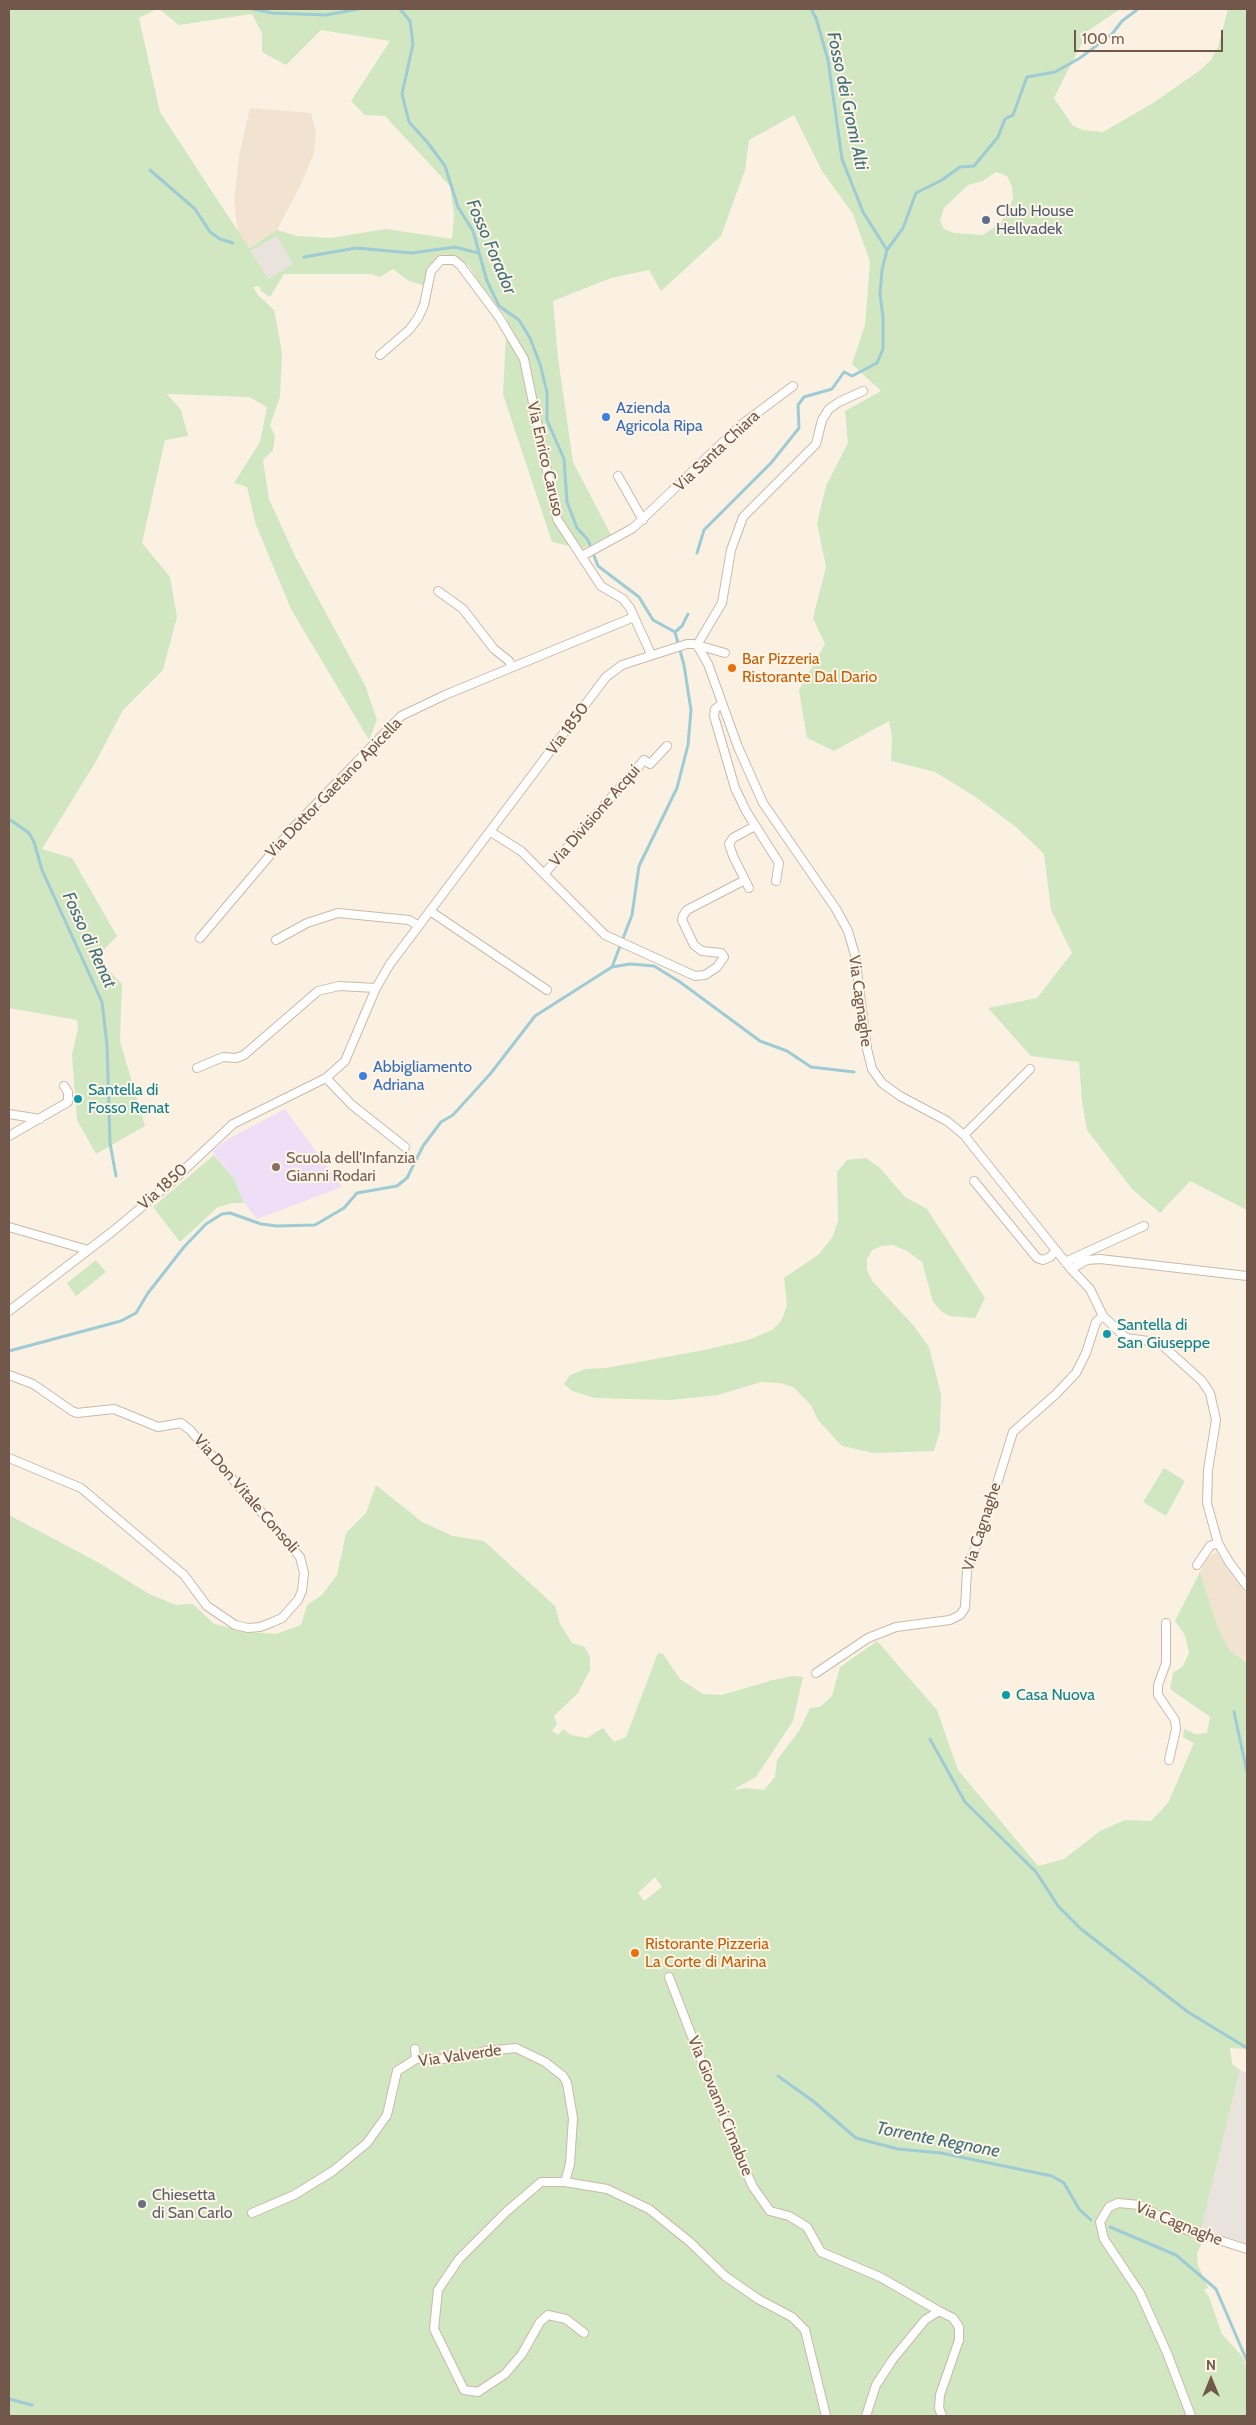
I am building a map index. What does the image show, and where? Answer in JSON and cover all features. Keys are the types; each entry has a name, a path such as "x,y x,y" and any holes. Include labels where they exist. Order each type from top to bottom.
{"street":[{"name":"Via Enrico Caruso","path":"380,355 409,330 418,318 424,306 431,271 441,260 454,260 461,266 499,317 521,352 557,519 601,586 623,598 651,654"},
{"name":"Via Santa Chiara","path":"582,556 628,531 643,520 742,425 793,386"},
{"path":"697,645 722,603 731,550 744,516 816,444 822,420 829,409 838,402 863,391"},
{"path":"618,476 643,520"},
{"path":"438,591 463,609 494,649 509,661 512,667"},
{"name":"Via Dottor Gaetano Apicella","path":"200,938 292,828 401,716 512,667 634,617"},
{"name":"Via 1850","path":"9,1311 168,1185 233,1124 326,1078 345,1060 376,988 390,964 606,677 622,665 651,654 687,644 697,645 725,654"},
{"name":"Via Cagnaghe","path":"697,645 708,664 722,704 763,804 836,909 848,931 855,955 867,1049 872,1068 882,1083 900,1096 947,1121 964,1135 1065,1262 1090,1289 1103,1316 1126,1338 1156,1342 1162,1345 1202,1381 1210,1393 1216,1420 1208,1470 1207,1503 1218,1543 1229,1562 1247,1586"},
{"path":"722,704 715,709 714,716 735,788 755,826 779,863 776,881"},
{"name":"Via Divisione Acqui","path":"544,874 644,760 650,764 667,746"},
{"path":"749,888 729,844 733,838 755,826"},
{"name":"Via Divisione Acqui","path":"491,832 521,851 605,935 695,976 705,975 717,967 724,957 723,954 702,951 694,945 682,920 683,916 687,910 745,880"},
{"path":"430,911 547,990"},
{"path":"276,940 307,923 338,913 410,920 419,926"},
{"path":"196,1068 223,1057 236,1058 244,1055 318,991 339,986 376,988"},
{"path":"964,1135 1030,1069"},
{"path":"326,1078 352,1105 405,1147"},
{"path":"9,1136 68,1102 68,1092 64,1086"},
{"path":"9,1114 40,1119"},
{"path":"974,1181 1037,1258 1043,1260 1050,1257 1056,1250"},
{"path":"1065,1262 1144,1226"},
{"path":"9,1227 88,1250"},
{"path":"1071,1269 1087,1260 1100,1259 1247,1276"},
{"name":"Via Cagnaghe","path":"816,1673 868,1638 896,1628 950,1620 960,1615 965,1608 967,1570 986,1519 1013,1432 1056,1394 1076,1373 1086,1354 1096,1322 1103,1316"},
{"name":"Via Don Vitale Consoli","path":"9,1375 33,1384 72,1411 78,1413 114,1409 158,1427 181,1423 190,1430 300,1557 304,1573 302,1592 292,1609 273,1622 260,1627 248,1628 223,1619 207,1606 181,1572 81,1488 9,1458"},
{"path":"1197,1565 1210,1546 1218,1543"},
{"path":"1166,1623 1166,1663 1158,1685 1158,1695 1175,1720 1176,1729 1168,1760"},
{"name":"Via Giovanni Cimabue","path":"669,1977 735,2148 753,2187 770,2212 789,2216 806,2227 821,2252 880,2277 953,2318 959,2327 959,2340 940,2395 939,2408 942,2416"},
{"name":"Via Valverde","path":"252,2213 294,2195 333,2171 367,2143 387,2115 397,2071 416,2059 454,2059 486,2051 516,2048 545,2062 563,2076 567,2082 573,2118 570,2164 565,2182"},
{"path":"415,2049 416,2059"},
{"path":"584,2333 566,2319 548,2315 540,2322 522,2354 505,2374 478,2392 464,2390 434,2329 438,2290 459,2259 506,2212 541,2182 565,2182 607,2189 649,2209 690,2242 724,2276 758,2299 792,2317 805,2330 826,2416"},
{"name":"Via Cagnaghe","path":"1191,2416 1167,2353 1140,2293 1104,2239 1100,2222 1108,2207 1118,2203 1140,2205 1178,2227 1247,2249"},
{"path":"866,2416 876,2385 892,2359 925,2320 938,2311"}],"shaded area":[{"path":"250,108 311,113 316,132 314,153 301,184 277,230 248,248 238,233 234,202 239,156"},
{"path":"277,236 294,264 268,279 251,251"},
{"name":"Scuola dell'Infanzia Gianni Rodari","path":"285,1109 342,1187 257,1219 244,1203 234,1179 212,1151 228,1139"},
{"path":"1216,1552 1247,1595 1247,1663 1229,1651 1217,1625 1200,1572 1208,1558"},
{"path":"1240,2070 1247,2073 1247,2243 1201,2229"}],"green space":[{"path":"9,9 157,9 139,18 160,112 249,248 277,230 297,236 331,238 386,229 452,239 454,215 450,186 385,116 365,115 351,101 390,41 321,30 286,65 262,52 262,33 252,14 179,25 159,9 1120,9 1088,31 1054,98 1073,126 1083,130 1103,132 1153,103 1199,71 1211,60 1218,47 1228,9 1247,9 1247,1210 1190,1181 1160,1213 1132,1189 1087,1130 1082,1101 1079,1062 1031,1056 988,1008 1037,998 1072,953 1051,910 1044,854 1016,827 974,796 935,772 891,761 892,737 889,721 834,751 807,738 799,690 825,644 813,618 826,567 817,523 826,486 848,443 845,411 881,391 852,364 865,325 870,262 853,214 822,171 794,115 749,140 745,170 721,236 661,291 649,270 611,278 553,301 558,358 573,462 611,535 582,549 552,542 503,394 507,318 480,284 469,266 456,257 444,254 430,265 426,286 409,281 393,269 380,277 370,274 284,274 270,297 261,291 259,286 253,287 258,295 274,310 282,352 280,397 270,425 275,436 273,450 263,460 269,499 295,556 365,685 377,720 369,740 291,609 256,525 247,487 234,483 260,442 267,407 249,397 167,394 181,410 188,436 165,440 142,543 170,577 177,617 163,670 123,710 95,763 42,849 72,858 117,936 96,958 122,984 120,1041 145,1126 96,1154 77,1120 72,1055 78,1028 77,1020 9,1008","holes":["996,172 1007,176 1012,187 1013,199 1001,223 983,235 954,233 944,229 940,221 944,208 968,185 983,181","277,236 293,264 268,279 251,251"]},
{"path":"214,1155 234,1179 244,1203 232,1203 218,1207 180,1242 153,1207"},
{"path":"866,1158 880,1168 905,1197 927,1209 985,1298 975,1318 950,1316 942,1312 933,1302 922,1262 907,1251 893,1245 882,1246 872,1250 867,1259 867,1270 873,1282 914,1326 929,1347 941,1394 940,1431 934,1451 874,1453 842,1446 818,1420 811,1405 793,1387 780,1383 761,1382 718,1395 670,1400 595,1398 572,1391 564,1384 570,1375 585,1369 606,1368 704,1350 748,1340 772,1330 781,1321 787,1306 784,1278 818,1255 832,1238 838,1221 837,1172 847,1160"},
{"path":"96,1260 106,1272 76,1296 67,1283"},
{"path":"1164,1468 1185,1481 1166,1516 1143,1502"},
{"path":"376,1485 422,1522 453,1536 484,1541 555,1606 560,1624 572,1643 585,1647 590,1657 590,1670 578,1693 554,1716 557,1724 552,1731 558,1735 563,1729 571,1735 587,1738 603,1728 614,1742 626,1737 658,1653 663,1654 680,1679 703,1694 722,1695 773,1680 793,1676 803,1677 793,1721 756,1777 733,1790 746,1788 764,1790 775,1777 777,1760 799,1731 810,1708 820,1707 832,1696 840,1667 877,1641 937,1710 958,1770 1038,1866 1064,1859 1100,1831 1125,1820 1151,1821 1168,1803 1194,1743 1183,1737 1184,1729 1196,1734 1207,1733 1210,1717 1170,1689 1173,1673 1183,1666 1189,1653 1185,1635 1175,1621 1200,1572 1217,1625 1229,1650 1247,1663 1247,2049 1230,2048 1232,2064 1240,2070 1201,2229 1202,2243 1197,2253 1198,2265 1208,2288 1204,2290 1209,2297 1222,2334 1242,2356 1247,2368 1247,2416 9,2416 9,1515 101,1564 149,1594 176,1605 193,1604 214,1624 248,1632 276,1634 301,1625 307,1605 322,1595 337,1575 346,1533 366,1513","holes":["655,1877 662,1887 644,1901 638,1893"]}],"waterway":[{"path":"253,9 272,13 326,15 359,9"},
{"name":"Fosso Forador","path":"400,9 410,21 413,44 402,94 409,122 445,166 458,207 473,231 487,281 499,306 519,320 530,338 540,364 547,392 547,420 564,459 567,502 577,528 588,540 598,566 639,597 653,620 675,632"},
{"name":"Fosso dei Gromi Alti","path":"811,9 816,18 828,60 842,159 863,212 887,250"},
{"path":"697,553 704,530 771,463 799,428 798,405 804,397 832,389 844,372 852,376 877,363 883,349 883,317 880,294 882,270 887,250 903,228 916,193 942,180 960,167 974,166 998,137 1005,119 1013,115 1027,77 1055,72 1080,58 1112,34 1122,21 1138,9"},
{"path":"150,170 195,209 210,232 220,239 233,243"},
{"path":"304,257 356,248 412,253 455,247 478,253"},
{"path":"9,1351 121,1321 136,1313 148,1293 184,1247 206,1224 222,1214 230,1213 261,1224 277,1226 315,1225 344,1208 357,1193 397,1186 407,1178 423,1146 441,1122 453,1115 491,1073 535,1016 612,967 632,915 639,866 677,788 688,745 691,710 684,665 675,632 682,626 688,614"},
{"name":"Fosso di Renat","path":"9,819 29,833 34,842 42,870 102,1002 107,1045 110,1143 116,1176"},
{"path":"612,967 630,964 654,966 680,982 760,1041 787,1051 811,1067 854,1072"},
{"path":"1234,1712 1247,1772"},
{"path":"930,1739 965,1802 1036,1872 1058,1906 1081,1929 1188,2012 1247,2048"},
{"name":"Torrente Regnone","path":"778,2076 813,2101 856,2138 898,2149 941,2153 1052,2176 1064,2183 1079,2209 1091,2220"},
{"name":"Torrente Regnone","path":"1110,2227 1176,2255 1216,2289 1247,2361"},
{"path":"9,2399 32,2405"}],"place":[{"name":"Club House Hellvadek","path":"986,220"},
{"name":"Azienda Agricola Ripa","path":"606,417"},
{"name":"Bar Pizzeria Ristorante Dal Dario","path":"732,668"},
{"name":"Abbigliamento Adriana","path":"363,1076"},
{"name":"Santella di Fosso Renat","path":"78,1099"},
{"name":"Scuola dell'Infanzia Gianni Rodari","path":"276,1167"},
{"name":"Santella di San Giuseppe","path":"1107,1334"},
{"name":"Casa Nuova","path":"1006,1695"},
{"name":"Ristorante Pizzeria La Corte di Marina","path":"635,1953"},
{"name":"Chiesetta di San Carlo","path":"142,2204"}]}
